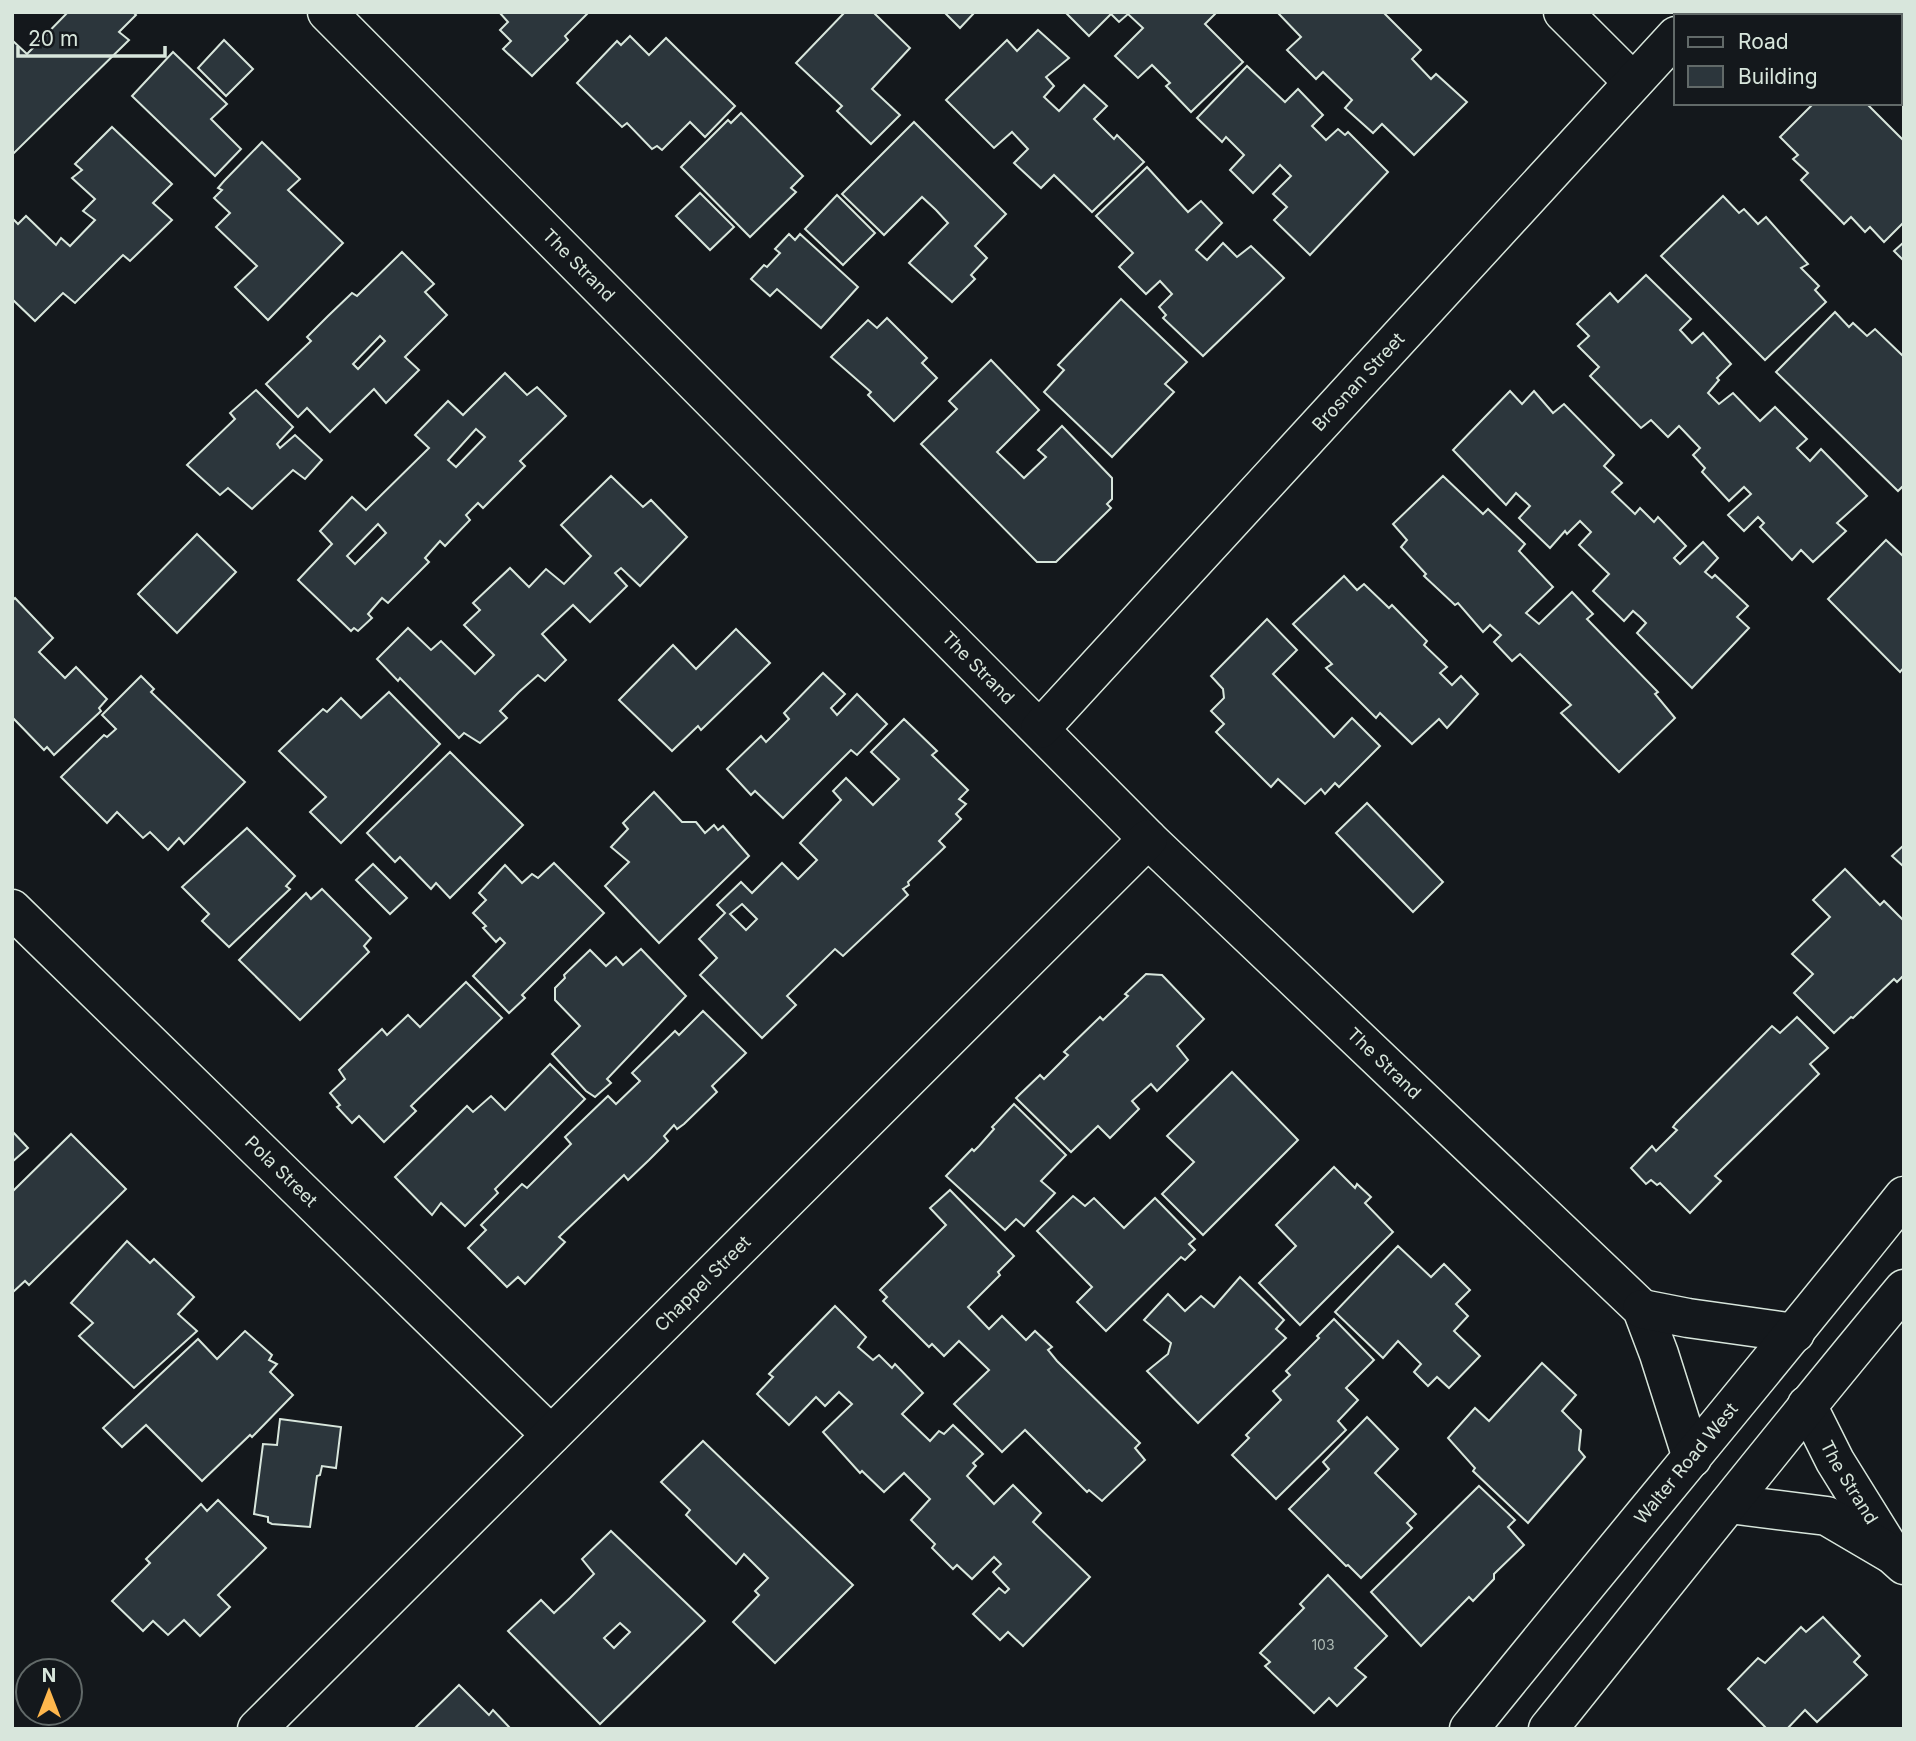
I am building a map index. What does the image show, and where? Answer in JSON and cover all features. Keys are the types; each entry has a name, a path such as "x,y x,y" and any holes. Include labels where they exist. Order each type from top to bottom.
{"street":[{"name":"The Strand","path":"327,12 1148,839 1642,1309 1692,1458"},
{"path":"1563,12 1633,82"},
{"name":"Brosnan Street","path":"1040,729 1674,38"},
{"name":"Chappel Street","path":"257,1729 1148,839"},
{"name":"Pola Street","path":"12,909 551,1435"},
{"name":"Walter Road West","path":"1469,1729 1795,1333 1904,1196"},
{"path":"1548,1729 1807,1405 1904,1289"},
{"path":"1642,1309 1795,1333"},
{"name":"The Strand","path":"1807,1405 1835,1461 1899,1560"},
{"name":"The Strand","path":"1729,1504 1827,1516 1899,1560"}],"building":[{"path":"68,12 133,12 136,15 119,32 129,40 13,154 12,40 27,54"},
{"path":"499,12 589,12 565,36 568,40 532,76 503,49 511,41 500,30 508,22"},
{"path":"845,12 873,12 910,48 872,89 900,115 871,144 837,111 842,106 796,63"},
{"path":"944,12 975,12 960,28"},
{"path":"1065,12 1217,12 1205,24 1243,62 1191,112 1166,86 1170,83 1152,65 1138,78 1115,56 1143,28 1128,14 1119,22 1111,14 1089,36"},
{"path":"1277,12 1383,12 1421,50 1412,59 1431,79 1436,74 1467,102 1414,155 1382,124 1373,133 1345,108 1352,100 1323,72 1316,79 1287,50 1301,37"},
{"path":"1904,15 1904,98 1902,96"},
{"path":"1038,30 1069,58 1046,77 1054,86 1044,97 1059,111 1084,85 1107,106 1094,119 1114,139 1117,135 1144,162 1092,212 1054,175 1041,188 1014,163 1028,149 1012,132 994,148 946,100 1007,40 1017,51"},
{"path":"630,36 649,55 666,38 735,106 705,137 690,122 662,150 657,146 652,149 627,123 622,127 577,83 617,41 621,45"},
{"path":"224,40 253,69 226,96 198,68"},
{"path":"173,52 227,104 211,119 241,149 215,176 132,96"},
{"path":"1247,66 1285,102 1298,89 1323,115 1312,126 1326,140 1338,129 1345,135 1348,132 1388,172 1310,255 1274,220 1287,207 1273,194 1291,176 1280,165 1253,193 1230,170 1244,155 1226,137 1222,142 1197,118"},
{"path":"1868,105 1904,141 1904,222 1884,242 1870,227 1865,232 1851,217 1844,224 1801,180 1808,173 1793,159 1798,155 1780,137 1811,106"},
{"path":"741,113 803,176 791,188 796,192 750,237 681,167 728,120 731,123"},
{"path":"914,122 1006,214 975,246 987,258 971,275 975,279 952,302 909,263 948,223 936,210 922,197 884,235 842,194"},
{"path":"112,127 172,184 153,203 172,220 130,261 123,255 75,303 63,293 35,321 12,299 12,218 18,224 26,216 56,245 61,238 70,246 95,220 83,211 95,199 72,178 82,170 75,164"},
{"path":"262,142 300,179 288,190 343,243 268,320 235,287 257,266 216,227 230,213 214,198 222,190 218,188 224,181"},
{"path":"1147,167 1188,212 1201,201 1222,223 1196,250 1207,260 1223,243 1237,257 1251,246 1284,278 1203,356 1163,318 1166,315 1159,307 1172,294 1160,281 1146,294 1119,267 1133,253 1096,216"},
{"path":"700,193 734,227 710,250 676,216"},
{"path":"837,195 875,233 843,265 805,229"},
{"path":"1723,196 1739,213 1744,209 1758,224 1766,217 1808,264 1801,268 1819,286 1815,290 1826,302 1765,360 1661,256"},
{"path":"789,234 795,240 800,234 858,287 821,328 777,289 770,296 751,279 780,253 775,249"},
{"path":"1904,242 1904,261 1894,251"},
{"path":"402,252 434,284 425,292 447,315 405,357 419,370 386,403 374,389 330,432 307,408 298,417 266,384 311,341 307,337 328,316 352,293 357,296","holes":["380,336 385,341 358,369 353,364"]},
{"path":"1646,275 1691,319 1680,330 1692,343 1703,333 1731,364 1717,378 1719,380 1708,393 1719,404 1733,393 1760,421 1775,407 1807,439 1797,448 1810,461 1821,449 1867,496 1837,523 1846,531 1813,562 1801,550 1792,560 1760,527 1764,523 1758,517 1744,531 1728,515 1751,494 1744,487 1729,501 1702,472 1705,468 1693,455 1700,448 1679,426 1668,437 1651,420 1641,428 1590,376 1599,367 1578,346 1589,336 1577,324 1610,293 1618,302"},
{"path":"1121,299 1187,362 1165,384 1174,392 1112,457 1044,392 1064,370 1058,365"},
{"path":"1835,312 1849,327 1853,323 1867,336 1875,329 1904,357 1904,485 1898,491 1776,372"},
{"path":"887,318 927,358 922,363 937,378 894,421 868,395 871,392 831,357 868,320 877,328"},
{"path":"991,360 1039,410 997,452 1024,478 1046,457 1038,450 1062,426 1112,478 1112,499 1107,504 1111,508 1056,562 1037,562 921,444 957,409 949,401"},
{"path":"505,373 527,395 537,387 566,416 520,461 525,466 483,508 478,503 466,515 470,520 445,546 440,541 425,558 429,562 388,603 382,598 368,614 372,618 358,631 354,628 351,631 298,580 332,544 320,531 352,497 366,510 429,448 415,435 448,401 463,415","holes":["476,429 485,437 456,467 448,460","378,524 386,533 355,564 347,556"]},
{"path":"256,390 293,427 277,444 280,448 295,435 322,460 305,479 293,470 252,509 228,488 220,495 187,465 235,419 230,413"},
{"path":"1510,391 1522,404 1534,391 1553,413 1564,404 1614,455 1604,466 1622,483 1612,492 1635,514 1640,508 1654,522 1658,517 1686,546 1674,558 1680,564 1703,542 1718,558 1705,572 1712,578 1715,575 1748,606 1737,617 1749,628 1692,688 1637,633 1646,623 1640,617 1633,611 1624,621 1593,591 1609,574 1579,545 1591,532 1580,521 1567,534 1565,531 1550,548 1519,518 1530,506 1516,493 1506,505 1453,450"},
{"path":"611,476 643,507 651,500 687,537 640,586 621,568 615,573 627,586 590,622 573,605 542,634 566,660 545,681 538,675 519,692 500,711 507,718 480,743 464,733 459,738 400,678 398,681 377,659 408,628 431,650 441,641 475,674 494,655 464,625 480,610 473,603 510,568 529,587 546,569 564,584 591,556 561,525"},
{"path":"1443,476 1483,514 1488,509 1525,544 1519,551 1553,587 1526,613 1539,624 1572,592 1593,614 1587,619 1658,692 1655,694 1675,718 1619,772 1561,713 1571,705 1520,654 1512,661 1494,642 1501,635 1490,625 1483,632 1458,603 1455,605 1424,576 1426,574 1401,547 1407,540 1393,524"},
{"path":"197,534 236,572 177,633 138,594"},
{"path":"1886,540 1904,557 1904,667 1900,672 1828,599"},
{"path":"1344,576 1357,590 1364,584 1389,608 1392,605 1427,641 1424,645 1447,667 1440,673 1452,685 1461,676 1478,694 1447,728 1439,719 1412,744 1380,713 1376,718 1326,668 1332,664 1293,624"},
{"path":"15,598 53,638 39,652 65,678 76,667 107,699 99,708 101,711 54,755 47,747 44,750 12,717 12,601"},
{"path":"1267,619 1297,650 1273,674 1334,737 1352,718 1380,746 1339,787 1335,783 1325,794 1321,789 1305,804 1278,779 1271,787 1216,732 1224,724 1211,711 1224,698 1223,689 1211,676"},
{"path":"736,629 770,663 701,730 698,726 672,751 619,700 673,645 696,669"},
{"path":"823,673 845,694 831,708 837,715 857,694 887,724 857,755 851,750 783,818 755,791 751,795 727,769 761,736 766,742 789,719 784,713"},
{"path":"141,676 154,689 151,692 245,782 184,844 179,838 168,850 150,832 143,838 117,812 107,823 61,777 104,735 107,737 116,729 102,715"},
{"path":"389,692 440,744 341,843 310,812 326,797 279,751 323,709 327,712 341,698 361,718"},
{"path":"904,719 937,751 932,755 968,790 959,799 966,804 956,814 961,819 939,841 945,847 903,889 908,895 843,956 835,949 787,996 796,1005 762,1038 700,975 717,958 699,939 725,913 717,905 741,882 752,893 782,863 798,879 817,860 800,843 841,800 833,791 846,778 873,805 899,779 871,752","holes":["742,904 757,919 746,930 730,914"]},
{"path":"450,752 523,825 450,898 436,883 431,889 400,857 395,862 367,833"},
{"path":"654,792 682,822 696,822 705,833 714,825 718,830 723,826 749,856 659,943 605,886 629,862 611,847 628,829 623,823"},
{"path":"1367,803 1443,882 1413,912 1336,833"},
{"path":"247,828 295,876 286,886 290,889 229,947 202,921 209,914 182,887"},
{"path":"1904,845 1904,867 1892,856"},
{"path":"554,863 604,913 522,995 525,998 509,1013 473,976 505,943 500,938 496,942 483,928 486,926 473,913 486,900 479,893 505,865 522,883 532,874 538,878"},
{"path":"373,864 407,898 390,914 356,880"},
{"path":"1845,869 1880,905 1884,901 1904,921 1904,975 1897,982 1894,979 1834,1033 1794,993 1813,974 1792,954 1830,917 1813,900"},
{"path":"322,889 371,938 364,946 369,952 300,1020 239,960 306,893 311,899"},
{"path":"641,949 686,996 607,1079 611,1083 595,1097 586,1091 552,1054 580,1026 555,1000 555,988 565,978 564,975 590,950 606,966 616,957 623,965"},
{"path":"1146,974 1162,975 1204,1019 1177,1046 1188,1060 1157,1091 1151,1084 1132,1101 1139,1109 1110,1138 1098,1126 1071,1152 1016,1098 1040,1075 1044,1079 1068,1055 1064,1052 1100,1017 1103,1020"},
{"path":"466,982 502,1018 411,1106 416,1111 384,1142 359,1116 352,1123 337,1107 340,1105 330,1093 345,1079 339,1070 382,1029 387,1035 408,1015 420,1027"},
{"path":"703,1011 746,1053 712,1086 717,1092 684,1124 677,1129 674,1125 664,1136 668,1141 649,1160 628,1180 624,1175 559,1237 565,1242 525,1284 518,1277 507,1287 468,1248 486,1230 481,1225 522,1184 527,1188 571,1144 565,1137 608,1096 616,1104 640,1081 632,1073 675,1031 679,1035"},
{"path":"1797,1017 1828,1048 1810,1064 1819,1074 1715,1176 1721,1181 1690,1213 1660,1183 1657,1185 1651,1180 1646,1184 1631,1168 1652,1146 1656,1151 1677,1130 1673,1127 1676,1123 1772,1026 1780,1033"},
{"path":"550,1064 585,1099 495,1189 498,1193 465,1226 441,1203 432,1215 395,1177 467,1106 473,1112 491,1096 505,1110"},
{"path":"1232,1072 1298,1140 1203,1235 1162,1194 1194,1162 1167,1136"},
{"path":"1014,1104 1066,1155 1041,1181 1055,1193 1024,1226 1016,1219 1005,1230 946,1176 972,1149 974,1151 979,1146 994,1129 992,1127"},
{"path":"12,1131 28,1148 12,1162"},
{"path":"71,1134 126,1189 29,1285 25,1281 12,1293 12,1192"},
{"path":"1334,1167 1355,1188 1357,1184 1371,1197 1365,1203 1393,1232 1300,1325 1259,1283 1296,1246 1276,1225"},
{"path":"950,1190 1014,1256 998,1272 1000,1275 968,1307 989,1329 1002,1316 1026,1340 1035,1331 1052,1347 1048,1350 1057,1361 1140,1443 1135,1448 1145,1460 1102,1501 1089,1490 1087,1492 1025,1430 1002,1452 954,1404 989,1370 959,1341 944,1356 932,1344 929,1347 883,1301 887,1297 880,1290 946,1225 930,1208"},
{"path":"1073,1196 1085,1206 1094,1198 1124,1228 1155,1198 1195,1239 1189,1244 1195,1250 1185,1260 1181,1257 1106,1331 1077,1302 1092,1287 1037,1231"},
{"path":"127,1241 150,1263 154,1259 194,1297 178,1314 197,1331 134,1388 79,1336 93,1323 71,1303"},
{"path":"1398,1246 1431,1277 1444,1264 1470,1290 1456,1304 1468,1316 1454,1331 1480,1356 1449,1388 1437,1377 1428,1386 1414,1372 1421,1364 1398,1341 1383,1358 1335,1312"},
{"path":"1240,1277 1284,1320 1276,1329 1286,1338 1198,1423 1147,1371 1168,1354 1171,1343 1144,1320 1168,1294 1185,1311 1201,1296 1214,1307"},
{"path":"835,1306 866,1337 858,1347 873,1360 879,1355 892,1368 895,1364 923,1393 902,1414 930,1441 939,1431 944,1434 953,1425 983,1454 973,1463 976,1466 967,1476 994,1504 1013,1485 1041,1513 1033,1522 1090,1577 1023,1646 1008,1632 1000,1640 973,1614 999,1588 1005,1593 1009,1589 993,1572 1001,1564 994,1557 972,1579 957,1565 953,1569 932,1548 935,1544 911,1520 930,1499 904,1473 884,1492 862,1471 860,1473 823,1432 852,1404 839,1392 825,1406 816,1397 789,1425 757,1394 773,1377 769,1374"},
{"path":"1334,1319 1374,1360 1346,1388 1358,1400 1338,1421 1346,1430 1276,1499 1232,1455 1249,1438 1246,1435 1281,1400 1273,1391 1290,1375 1286,1371"},
{"path":"245,1331 272,1355 269,1360 277,1364 270,1372 293,1395 252,1437 250,1435 202,1481 146,1425 122,1447 103,1428 198,1339 217,1359"},
{"path":"1542,1363 1576,1395 1562,1411 1581,1430 1579,1450 1585,1457 1528,1523 1473,1471 1475,1468 1448,1438 1475,1408 1489,1421"},
{"path":"1367,1417 1398,1449 1375,1473 1416,1514 1407,1523 1412,1528 1361,1578 1289,1509 1329,1469 1323,1462"},
{"path":"280,1419 341,1427 336,1468 322,1466 320,1475 317,1476 310,1527 272,1524 268,1522 268,1517 254,1514 263,1444 277,1445"},
{"path":"703,1441 853,1585 775,1663 733,1622 759,1595 755,1591 768,1578 744,1554 736,1564 686,1515 690,1510 661,1482"},
{"path":"1479,1486 1515,1520 1508,1527 1524,1545 1494,1574 1494,1579 1473,1601 1469,1597 1421,1646 1371,1592"},
{"path":"218,1500 266,1548 218,1595 230,1607 200,1636 184,1620 168,1635 153,1621 143,1631 112,1601 150,1563 146,1559 201,1504 207,1511"},
{"path":"611,1531 705,1621 600,1724 508,1631 541,1600 554,1613 570,1598 594,1574 582,1559","holes":["620,1623 630,1632 614,1648 604,1638"]},
{"path":"1328,1575 1387,1636 1355,1668 1366,1677 1337,1706 1329,1698 1314,1713 1265,1666 1270,1662 1260,1653 1304,1608 1300,1604"},
{"path":"1823,1617 1860,1656 1854,1662 1867,1675 1817,1722 1805,1710 1787,1729 1767,1729 1728,1689 1758,1658 1765,1663 1801,1627 1806,1632"},
{"path":"459,1685 489,1715 493,1710 511,1729 415,1728"}]}
